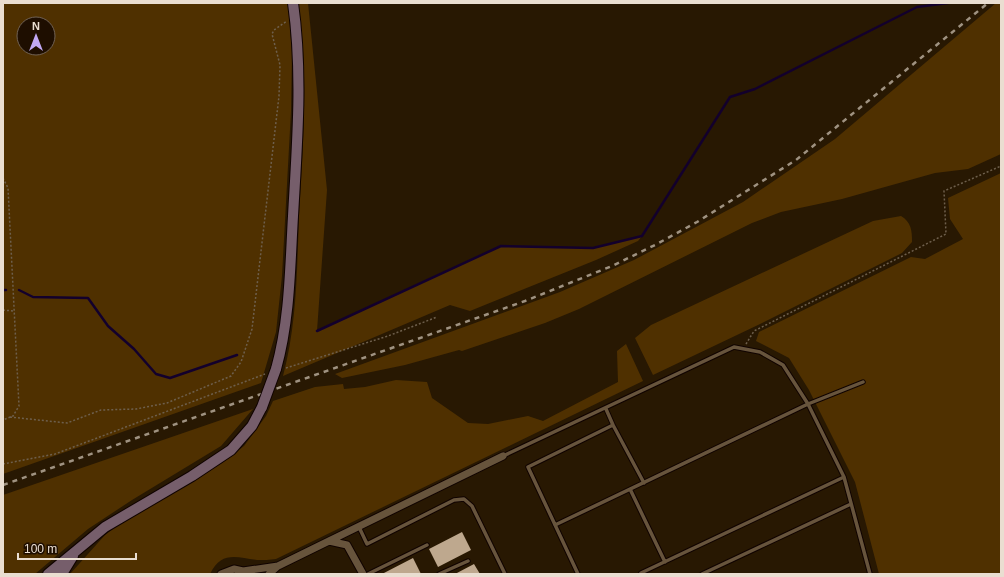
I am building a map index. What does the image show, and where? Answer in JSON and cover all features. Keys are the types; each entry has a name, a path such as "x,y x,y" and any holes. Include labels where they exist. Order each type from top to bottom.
{"main road":[{"path":"48,574 105,527 192,476 231,450 252,426 262,407 277,370 283,344 287,313 300,83 293,3"},
{"path":"62,574 79,548"}],"street":[{"path":"269,574 278,566 503,456"},
{"path":"329,541 347,545 363,574"},
{"path":"221,574 234,569 245,572 278,566"}],"lane":[{"path":"503,456 606,409 734,347 760,352 783,365 808,404 844,478 870,574"},
{"path":"556,525 808,404 862,382"},
{"path":"606,409 644,483"},
{"path":"578,574 528,467 613,425"},
{"path":"640,573 844,478"},
{"path":"630,489 665,562"},
{"path":"359,527 367,544 454,500 464,499 472,506 505,574"},
{"path":"702,574 851,504"},
{"path":"368,574 427,545"},
{"path":"439,574 468,560"}],"path":[{"path":"10,417 67,422 101,410 136,409 167,403 231,376 241,362 252,329 279,96 280,64 272,34 274,30 295,16"},
{"path":"743,349 754,332 946,234 944,191 1001,166"},
{"path":"3,178 8,188 13,311 20,406 17,412 3,420"},
{"path":"3,310 13,311"},
{"path":"277,370 388,336 438,317"},
{"path":"3,464 55,454 152,419 266,374"}],"shaded area":[{"path":"3,3 288,3 292,52 291,111 282,276 276,332 261,383 3,474"},
{"path":"298,3 308,3 327,190 317,331 501,246 593,248 642,236 638,241 596,260 470,311 450,305 283,376 288,356 296,296 303,136 303,56"},
{"path":"996,3 1001,3 1001,154 968,169 935,173 842,199 781,212 752,223 579,309 545,323 462,351 459,350 405,365 342,378 335,374 560,292 634,260 743,202 835,139"},
{"path":"1001,173 1001,574 879,574 855,482 809,390 789,358 756,341 759,332 911,257 925,259 963,239 950,219 948,198"},
{"path":"901,216 909,224 912,238 912,242 902,253 758,325 653,375 635,338 651,325 873,221"},
{"path":"626,344 643,381 276,559 257,560 230,557 219,562 210,574 70,574 105,535 121,523 222,463 244,446 266,416 273,401 315,387 343,384 344,389 365,387 396,380 427,382 432,398 468,423 488,424 528,416 543,421 618,382 617,351"},
{"path":"253,409 221,446 132,500 88,529 35,574 3,574 3,495"}],"building":[{"path":"462,532 471,550 438,567 429,549"},
{"path":"413,558 421,574 382,574"},
{"path":"474,564 480,574 455,574"}],"waterway":[{"path":"317,331 501,246 593,248 642,236 730,97 755,89 917,7 948,3"},
{"path":"19,290 33,297 88,298 108,326 134,349 156,374 170,378 237,355"}],"railway":[{"path":"3,485 525,301 612,266 655,245 697,222 796,160 988,3"}]}
